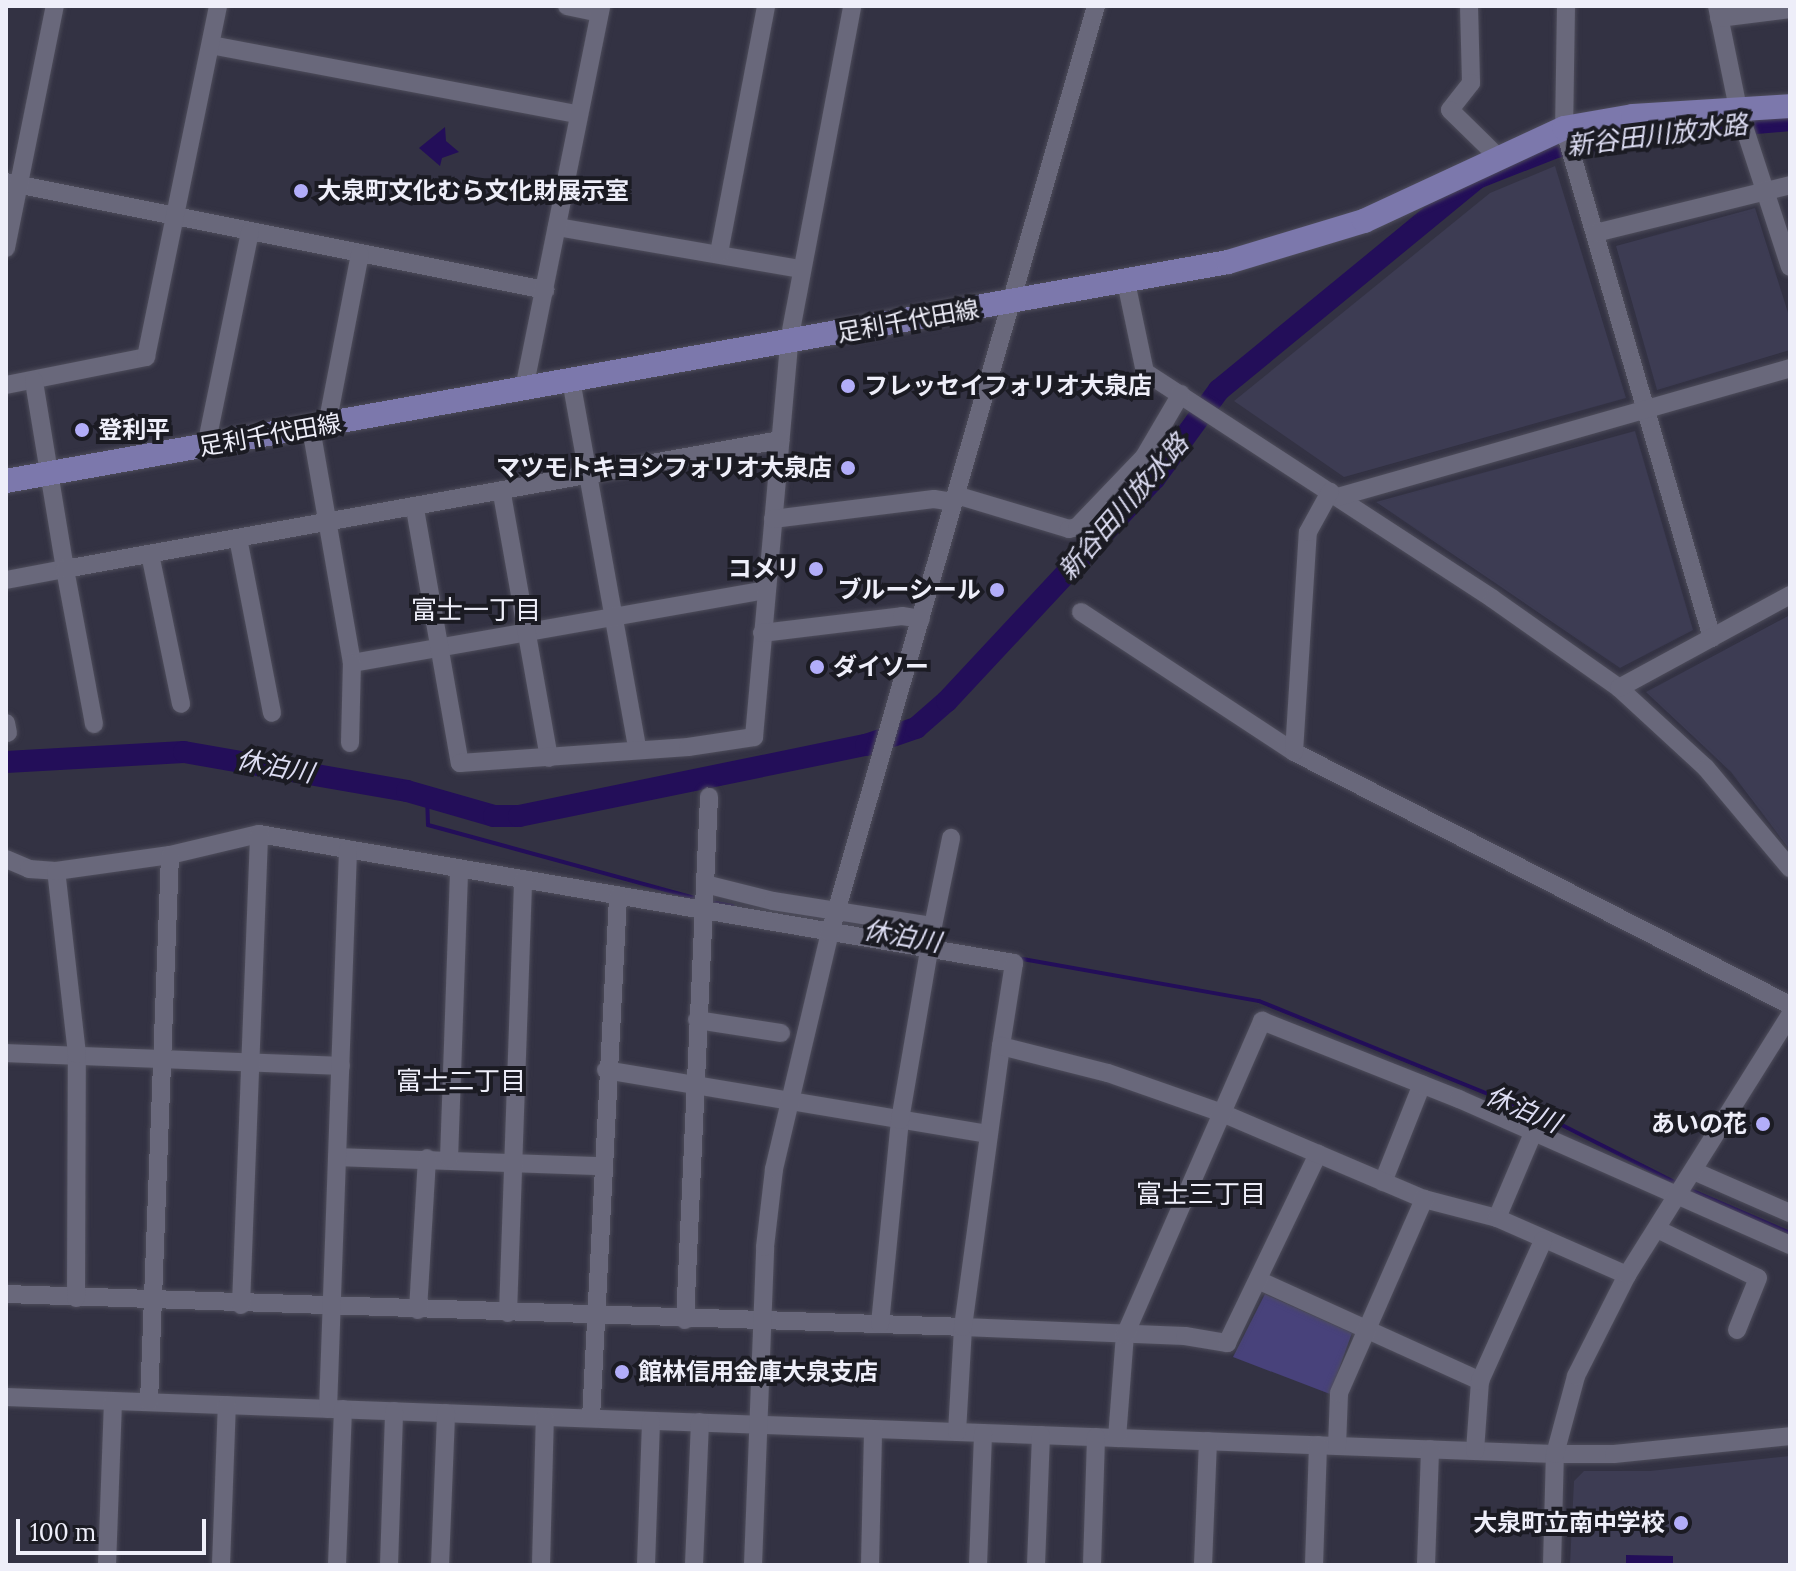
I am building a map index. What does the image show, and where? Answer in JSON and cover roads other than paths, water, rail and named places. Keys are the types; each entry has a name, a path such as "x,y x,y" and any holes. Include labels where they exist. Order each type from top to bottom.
{"main road":[{"name":"足利千代田線","path":"6,481 1010,303 1277,251 1364,221 1497,156 1564,128 1633,116 1740,113 1790,106"}],"street":[{"path":"6,248 12,183 55,6"},
{"path":"6,385 146,357 218,6"},
{"path":"524,389 600,10 567,6"},
{"path":"719,253 766,6"},
{"path":"753,1565 762,1323 774,1169 833,924 884,756 1096,6"},
{"path":"1469,6 1471,83 1450,110 1497,156"},
{"path":"1566,6 1564,128 1712,638"},
{"path":"415,509 460,763 749,741 754,737 789,341 850,7"},
{"path":"1790,9 1718,12 1740,113 1790,267"},
{"path":"211,45 577,114"},
{"path":"12,183 545,290"},
{"path":"1595,233 1790,185"},
{"path":"557,227 801,269"},
{"path":"206,446 250,231"},
{"path":"350,743 352,663 328,522 319,426 360,254"},
{"path":"1126,282 1140,365 1619,688 1706,768 1790,868"},
{"path":"1294,752 1308,532 1334,494 1646,411 1790,368"},
{"path":"571,380 637,746"},
{"path":"34,381 94,724"},
{"path":"773,519 955,498 1069,529 1077,527 1144,457 1189,399"},
{"path":"6,580 502,494 780,440"},
{"path":"502,494 549,758"},
{"path":"238,538 272,713"},
{"path":"150,554 181,704"},
{"path":"352,663 766,590"},
{"path":"1619,688 1790,595"},
{"path":"1081,612 1294,752 1790,1005"},
{"path":"762,633 902,616 921,619"},
{"path":"685,1320 692,1086 709,885 709,797"},
{"path":"6,859 29,869 56,871 170,855 259,834 705,910 833,924 933,926 951,838"},
{"path":"241,1305 259,834"},
{"path":"337,1565 332,1308 348,849"},
{"path":"149,1402 170,855"},
{"path":"449,1159 459,869"},
{"path":"56,871 77,1054 76,1298"},
{"path":"508,1313 523,879"},
{"path":"709,885 929,951 1014,963 963,1327 957,1432"},
{"path":"591,1418 601,1166 618,897"},
{"path":"880,1324 900,1120 929,951"},
{"path":"1552,1565 1555,1454 1576,1376 1627,1275 1689,1182 1790,1015"},
{"path":"697,1020 781,1033"},
{"path":"1117,1438 1125,1335 1262,1021 1534,1131 1790,1213"},
{"path":"1001,1046 1108,1073 1222,1113 1424,1199 1497,1218 1543,1241 1627,1275"},
{"path":"6,1053 341,1066"},
{"path":"606,1070 989,1134"},
{"path":"1383,1182 1422,1084"},
{"path":"1497,1218 1534,1131"},
{"path":"6,1294 762,1323 963,1327 1227,1343 1260,1281 1318,1154"},
{"path":"337,1157 601,1166"},
{"path":"418,1310 427,1158"},
{"path":"1689,1182 1790,1245"},
{"path":"1337,1446 1339,1393 1364,1329 1424,1199"},
{"path":"1657,1229 1758,1278 1737,1330"},
{"path":"1475,1451 1480,1381 1543,1241"},
{"path":"1260,1281 1480,1381"},
{"path":"6,1397 1555,1454 1614,1454 1790,1436"},
{"path":"107,1565 113,1401"},
{"path":"221,1565 227,1405"},
{"path":"389,1565 394,1411"},
{"path":"440,1565 446,1413"},
{"path":"541,1565 545,1417"},
{"path":"646,1565 651,1421"},
{"path":"694,1565 700,1422"},
{"path":"870,1565 873,1429"},
{"path":"978,1565 983,1433"},
{"path":"1036,1565 1041,1435"},
{"path":"1092,1565 1096,1437"},
{"path":"1203,1565 1208,1441"},
{"path":"1314,1565 1318,1445"},
{"path":"1426,1565 1430,1449"}],"waterway":[{"name":"新谷田川放水路","path":"6,762 184,752 407,791 494,816 519,816 866,745 916,728 947,701 1155,478 1219,390 1477,178 1556,147 1625,134 1790,120"},
{"name":"休泊川","path":"427,796 428,825 698,899"},
{"name":"休泊川","path":"710,902 733,906"},
{"name":"休泊川","path":"1017,958 1259,1001 1552,1120 1678,1184"},
{"name":"休泊川","path":"1686,1188 1790,1233"}],"place":[{"name":"大泉町文化むら文化財展示室","path":"301,191"},
{"name":"フレッセイフォリオ大泉店","path":"848,386"},
{"name":"登利平","path":"82,430"},
{"name":"マツモトキヨシフォリオ大泉店","path":"848,468"},
{"name":"コメリ","path":"816,569"},
{"name":"ブルーシール","path":"997,590"},
{"name":"ダイソー","path":"817,667"},
{"name":"あいの花","path":"1763,1124"},
{"name":"館林信用金庫大泉支店","path":"622,1372"},
{"name":"大泉町立南中学校","path":"1681,1523"}],"district":[{"name":"富士一丁目","path":"476,610"},
{"name":"富士二丁目","path":"461,1081"},
{"name":"富士三丁目","path":"1201,1194"}]}
